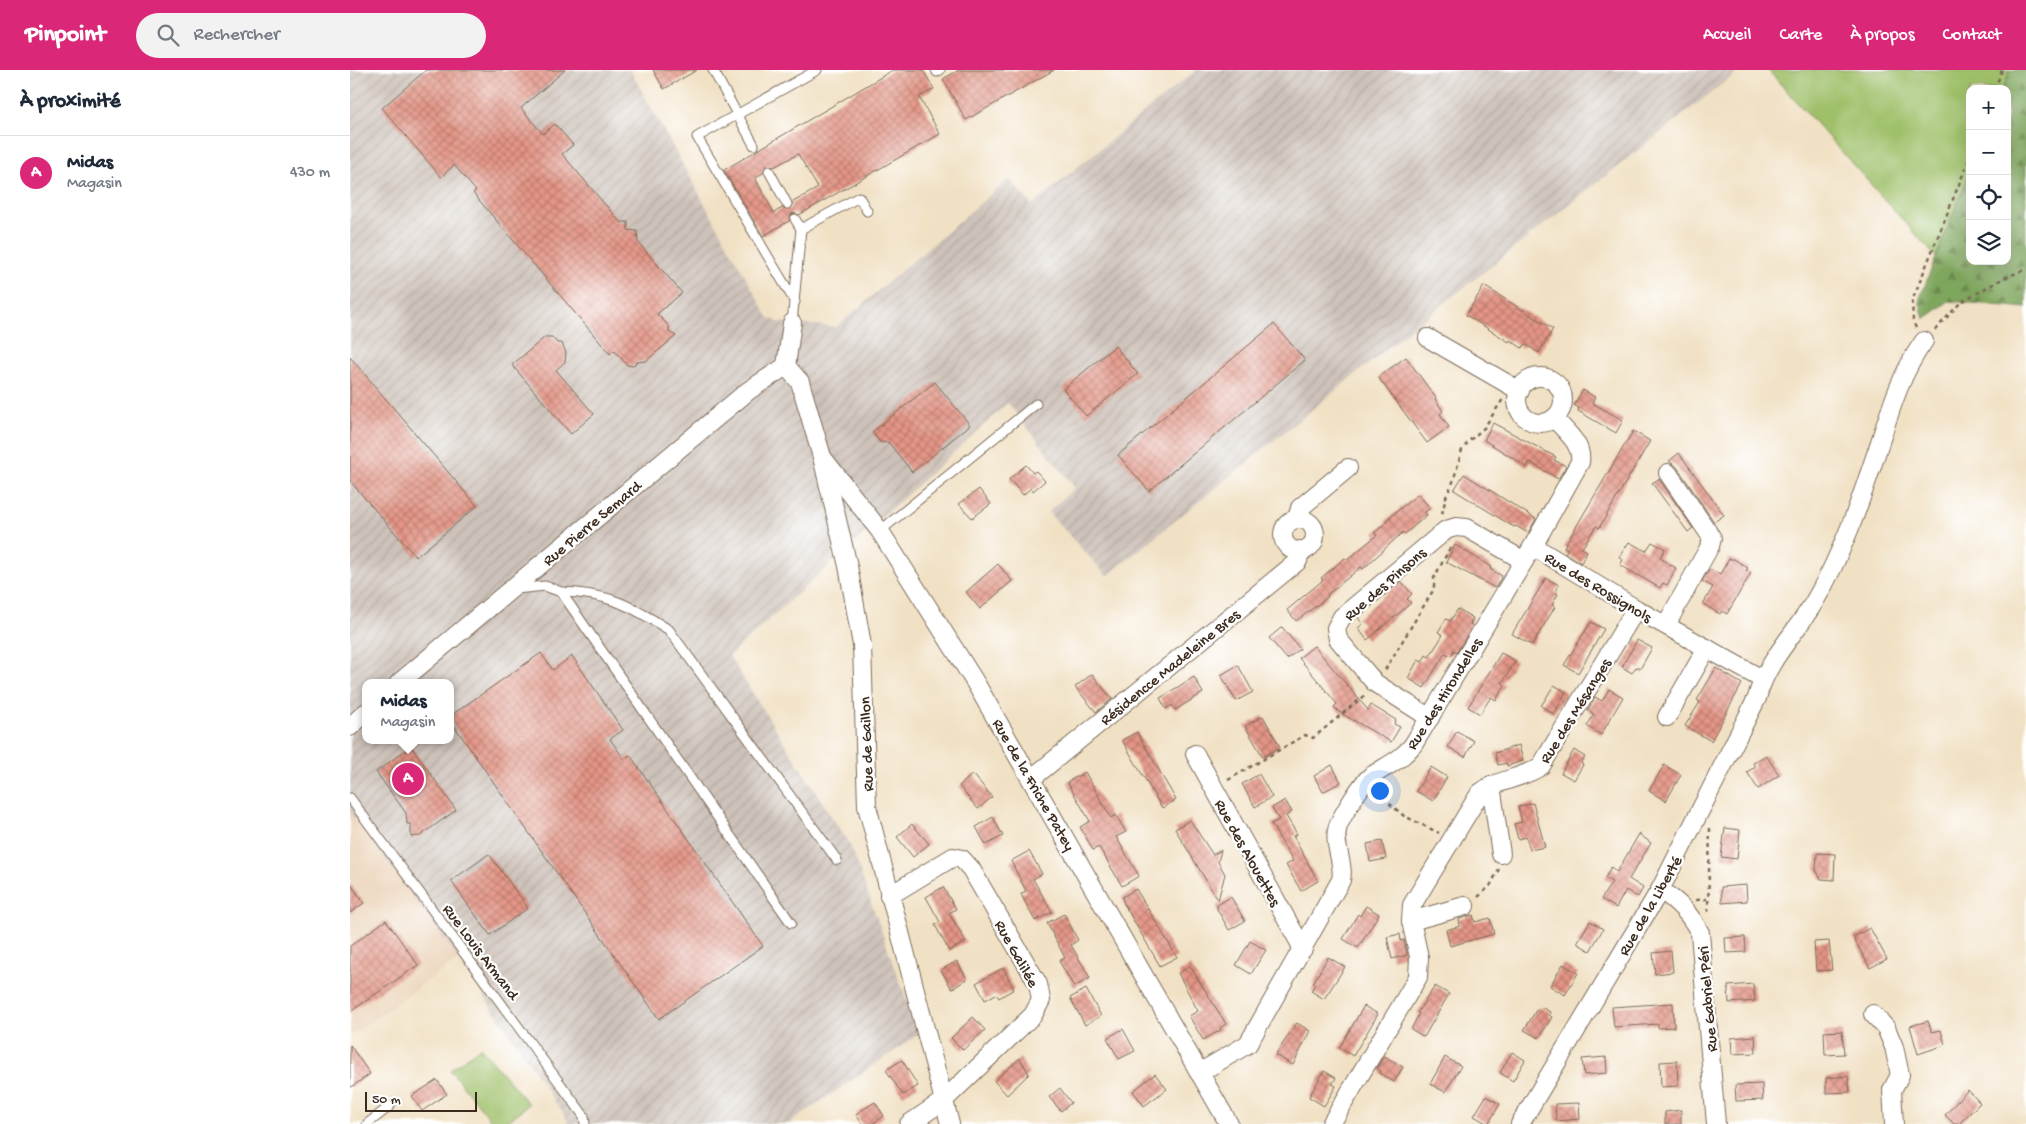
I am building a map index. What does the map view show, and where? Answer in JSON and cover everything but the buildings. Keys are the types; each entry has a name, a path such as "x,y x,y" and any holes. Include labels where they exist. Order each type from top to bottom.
{"street":[{"path":"786,366 792,323"},
{"path":"1428,338 1515,388"},
{"name":"Rue de la Liberté","path":"1520,1124 1660,890 1758,698 1762,679 1813,603 1848,533 1892,401 1910,361 1924,341"},
{"name":"Rue de Gaillon","path":"786,366 800,382 822,457 848,566 862,645 867,806 950,1124"},
{"name":"Rue Pierre Semard","path":"404,679 748,390 786,366"},
{"path":"1535,378 1552,380 1559,386 1562,394 1560,412 1554,418 1536,423 1528,420 1518,406 1515,388 1535,378"},
{"name":"Rue des Hirondelles","path":"1199,1073 1248,1044 1341,880 1342,866 1337,838 1338,826 1365,781 1403,757 1430,718 1524,562 1580,462 1582,454 1577,444 1554,418"},
{"name":"Rue de la Friche Patey","path":"822,457 880,531 976,682 1229,1124"},
{"name":"Résidencce Madeleine Bres","path":"1031,779 1298,561 1300,550 1312,544 1315,532 1308,522 1297,519 1300,508 1348,468"},
{"name":"Rue des Rossignols","path":"1666,625 1710,546 1712,538 1668,473"},
{"path":"1446,530 1456,526 1467,528 1524,562"},
{"name":"Rue des Pinsons","path":"1430,718 1375,682 1338,639 1336,628 1342,617 1446,530"},
{"name":"Rue des Rossignols","path":"1533,546 1636,609 1762,679"},
{"name":"Rue des Mésanges","path":"1331,1124 1418,977 1419,957 1411,921 1412,906 1452,838 1480,793 1491,785 1529,774 1541,766 1636,609"},
{"path":"1667,717 1706,648"},
{"path":"350,727 362,716"},
{"name":"Rue des Alouettes","path":"1195,754 1303,949"},
{"path":"1491,785 1501,854"},
{"name":"Rue Galilée","path":"889,896 953,857 962,859 971,870 1038,984 1041,1000 1033,1014 943,1101 909,1124"},
{"name":"Rue Gabriel Péri","path":"1660,890 1675,899 1690,914 1700,933 1716,1124"},
{"path":"1411,921 1465,906"},
{"path":"1873,1014 1886,1028 1894,1047 1900,1076 1892,1090 1894,1124"}],"lane":[{"path":"713,70 754,145"},
{"path":"794,302 698,137 817,70"},
{"path":"936,70 937,72 940,70"},
{"path":"769,171 787,204"},
{"path":"801,229 859,197 867,211"},
{"path":"792,323 801,229 795,219"},
{"path":"880,531 1036,404"},
{"path":"511,589 545,586 561,592 587,592 630,605 669,630 837,860"},
{"path":"561,592 791,923"},
{"name":"Rue Louis Armand","path":"350,798 579,1108 586,1124"},
{"path":"367,1124 390,1106"}],"path":[{"path":"1996,85 2002,70"},
{"path":"1966,167 1912,301 1913,322 1924,341 1961,302 2002,279 2026,269"},
{"path":"1214,788 1305,735 1313,738 1367,694 1375,682 1382,676 1434,589 1434,578 1454,542 1446,530 1442,512 1462,450 1484,428 1515,388"},
{"path":"1365,781 1404,816 1452,838"},
{"path":"1700,933 1708,925 1707,869 1710,829 1707,799"},
{"path":"1465,906 1490,886 1502,862 1501,854"}],"shaded area":[{"path":"350,70 630,70 768,317 778,322 836,327 1009,179 1032,205 1196,70 1740,70 1409,331 1107,576 1048,512 1075,488 1008,403 729,656 851,847 919,1034 788,1124 566,1124 568,1121 459,959 350,812"},
{"path":"350,812 459,959 350,1036"}],"green space":[{"path":"1768,70 2010,70 2004,85 1966,85 1966,182 1936,257"},
{"path":"2010,70 2026,70 2026,308 1949,301 1924,319 1919,300 1966,182 1966,265 2011,265 2011,85 2004,85"},
{"path":"480,1047 529,1104 505,1124 494,1124 450,1070"}],"place":[{"name":"Midas","path":"408,779"}]}
